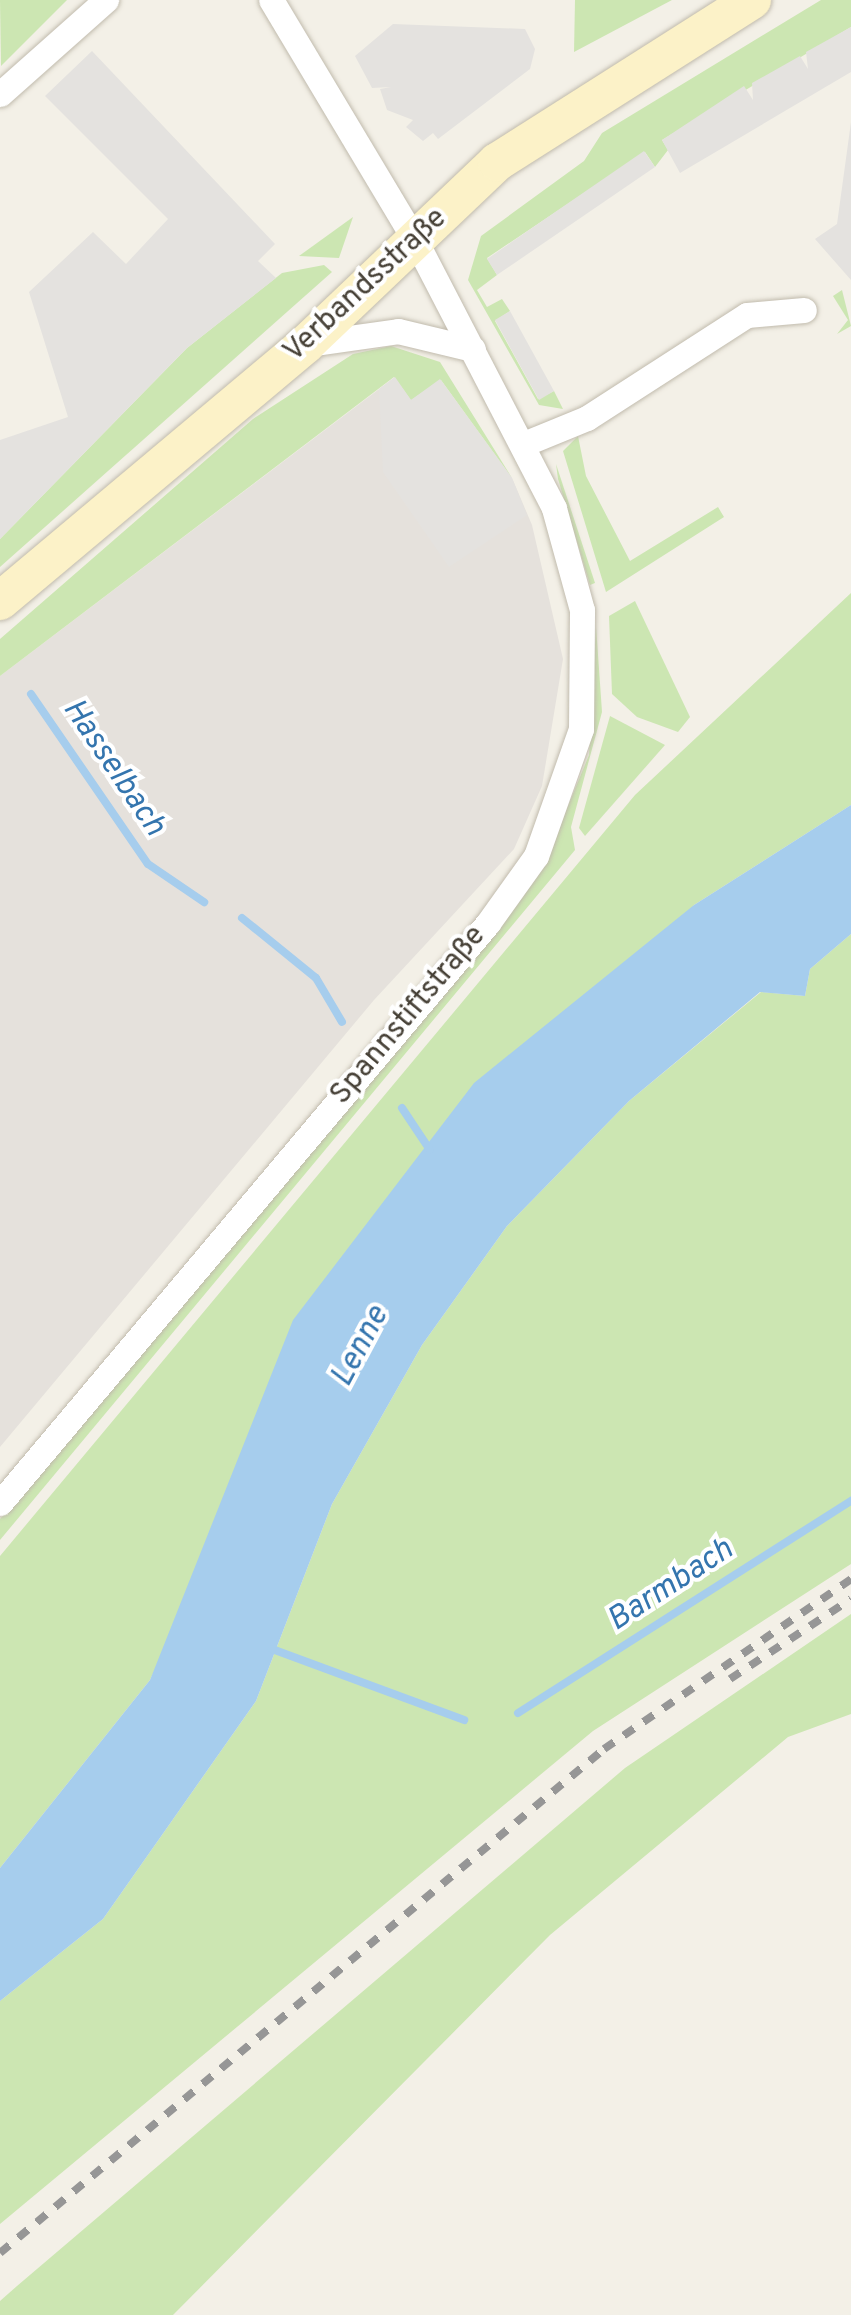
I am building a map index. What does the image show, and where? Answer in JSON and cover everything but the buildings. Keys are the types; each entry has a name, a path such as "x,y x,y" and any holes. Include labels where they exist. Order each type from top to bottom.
{"main road":[{"name":"Verbandsstraße","path":"0,600 306,344 547,125 752,0"}],"street":[{"path":"0,94 106,0"},
{"name":"Spannstiftstraße","path":"0,1503 536,856 581,729 586,670 573,566 526,443 416,242 271,0"},
{"path":"526,443 587,418 747,315 804,310"},
{"path":"306,344 398,331 473,350"}],"shaded area":[{"path":"393,24 525,29 535,49 530,69 438,139 433,133 423,141 406,127 413,120 387,110 380,89 391,87 372,88 355,56"},
{"path":"851,27 851,72 680,173 662,140 744,86 753,100 752,83 800,56 808,69 806,52"},
{"path":"92,51 275,244 258,261 276,278 187,348 0,539 0,440 68,417 29,292 93,232 126,264 168,219 45,96"},
{"path":"851,122 851,280 815,239 837,224"},
{"path":"644,151 655,167 497,275 487,259"},
{"path":"510,311 554,391 539,400 495,320"},
{"path":"395,377 440,379 512,478 532,525 563,659 542,786 514,849 374,1000 0,1447 0,676"},
{"path":"395,377 411,400 440,379 512,478 527,515 449,567 383,472 379,389"}],"green space":[{"path":"0,0 67,0 1,66"},
{"path":"575,0 672,0 574,52"},
{"path":"821,0 851,0 851,27 662,140 668,150 655,167 645,152 487,258 497,275 477,290 487,307 502,299 510,311 495,321 538,399 554,391 563,409 539,405 468,280 481,236 584,161 602,133"},
{"path":"353,217 339,258 299,256"},
{"path":"324,265 332,272 0,567 0,539 187,348 282,273"},
{"path":"842,290 851,326 837,334 848,320 833,296"},
{"path":"391,346 440,362 512,478 441,380 411,400 394,377 0,676 0,639 253,419 353,354"},
{"path":"578,436 586,476 630,561 718,507 724,517 606,592 563,451"},
{"path":"556,464 595,583 590,585 558,479"},
{"path":"851,593 851,805 694,905 190,1595 150,1680 0,1868 0,1556 635,795"},
{"path":"635,601 690,717 678,732 637,717 612,694 609,616"},
{"path":"596,626 602,712 571,827 575,850 0,1540 0,1519 542,869 589,755"},
{"path":"610,716 665,745 585,836 579,828"},
{"path":"851,934 851,1564 593,1731 0,2224 0,2001 103,1919 256,1701 332,1504 422,1345 507,1226 629,1101 761,992 805,996 810,969"},
{"path":"851,1614 851,1714 788,1737 550,1935 173,2315 0,2315 0,2301 17,2286 625,1768"}],"water":[{"name":"Lenne","path":"851,805 851,934 810,969 805,996 760,992 629,1101 507,1226 422,1345 332,1504 256,1701 103,1919 0,2001 0,1868 150,1680 293,1320 474,1083 694,905"}],"waterway":[{"name":"Hasselbach","path":"31,694 148,864 204,902"},
{"name":"Hasselbach","path":"242,918 316,978 342,1022"},
{"name":"Hasselbach","path":"402,1108 430,1150"},
{"name":"Barmbach","path":"518,1713 851,1501"},
{"name":"Barmbach","path":"272,1649 464,1720"}],"railway":[{"path":"0,2253 604,1749 851,1579"},
{"path":"730,1679 851,1599"}]}
